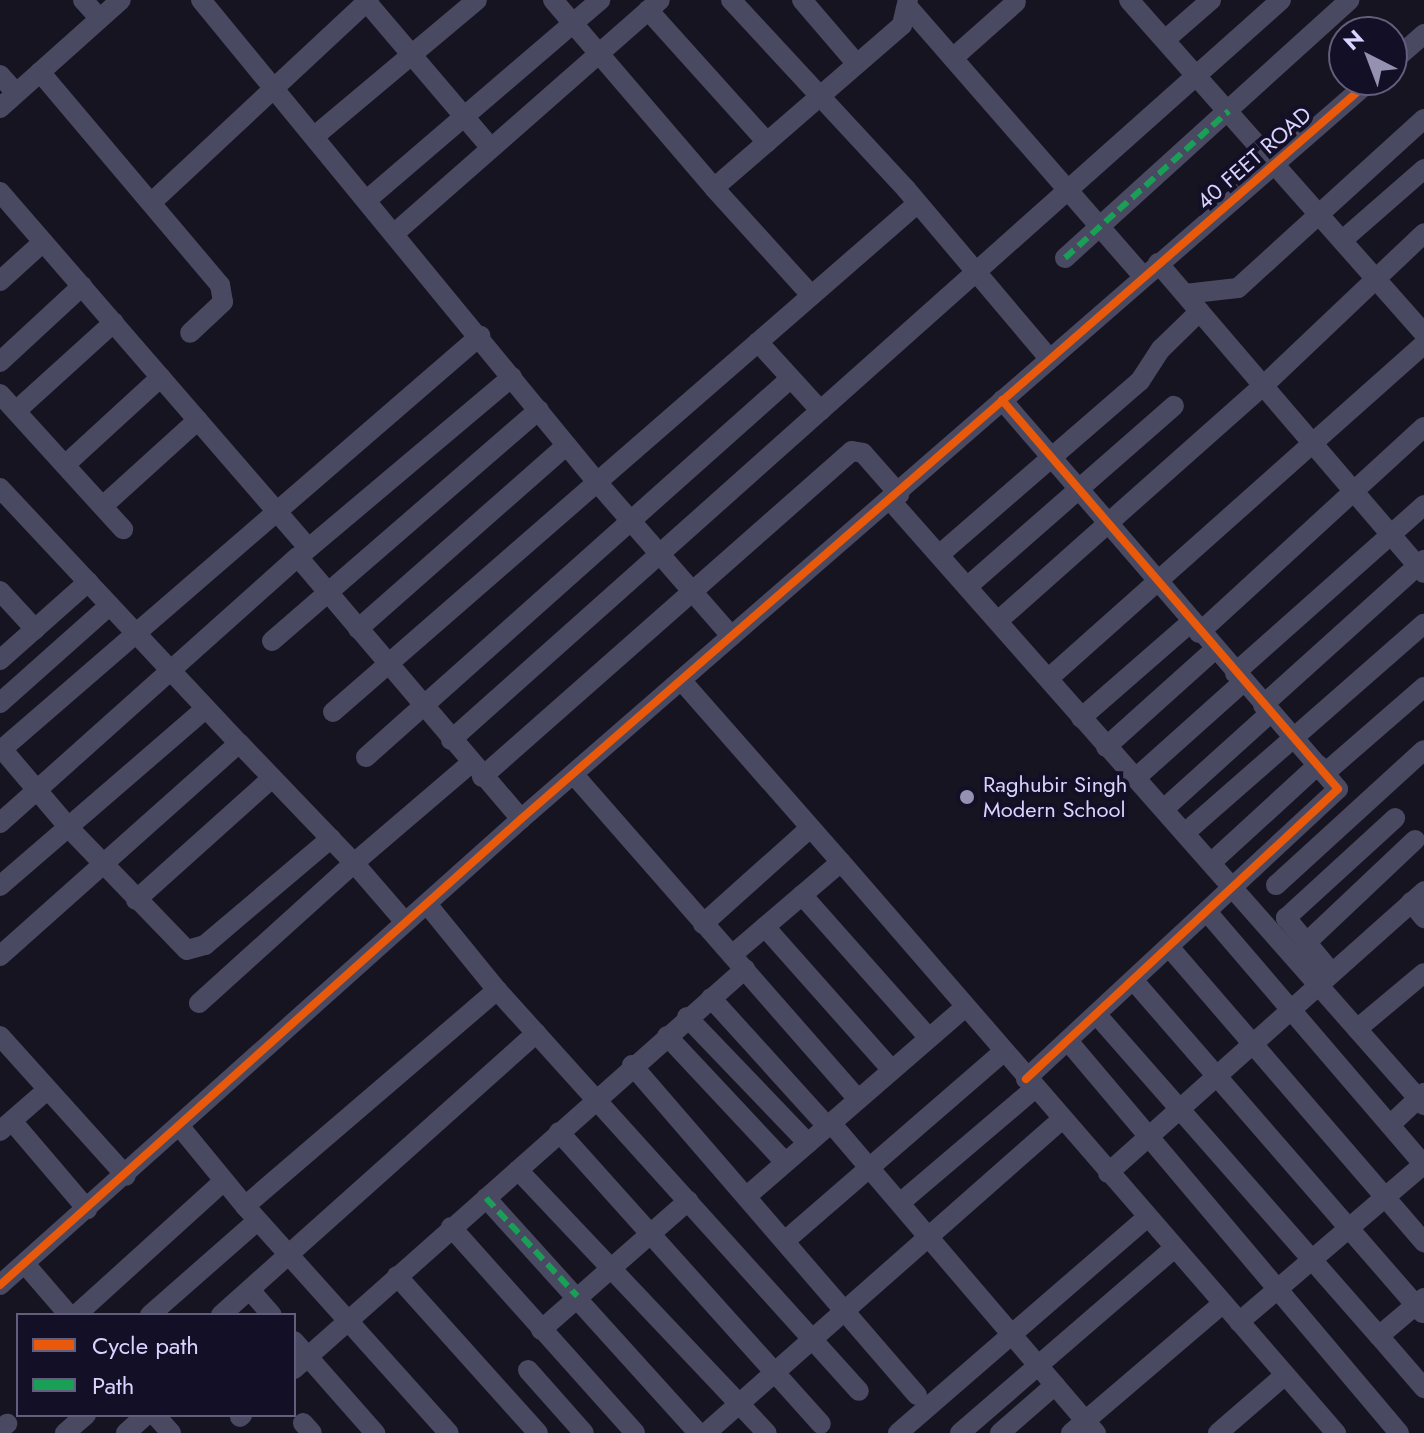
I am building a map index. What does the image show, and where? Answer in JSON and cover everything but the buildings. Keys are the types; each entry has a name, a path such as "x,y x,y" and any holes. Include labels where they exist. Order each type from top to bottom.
{"street":[{"path":"83,0 100,19"},
{"path":"0,108 121,0"},
{"path":"201,0 396,232 596,481 694,589 731,636"},
{"path":"316,135 477,0"},
{"path":"553,0 714,188 811,295"},
{"path":"368,199 600,0"},
{"path":"731,0 918,203 1049,358"},
{"path":"802,0 856,63"},
{"path":"1165,40 1211,0"},
{"path":"451,740 662,555 1066,187 1281,0"},
{"path":"1065,258 1350,0"},
{"path":"151,203 367,1 491,148"},
{"path":"953,58 1016,2"},
{"path":"1138,3 1165,40 1345,238 1424,333"},
{"path":"714,188 818,94 902,25 909,4"},
{"path":"909,4 1100,226 1185,294 1390,535 1422,566 1266,709 1165,808"},
{"path":"396,232 654,5 767,142"},
{"path":"1408,48 1424,34"},
{"path":"40,72 223,292 223,302 190,333"},
{"path":"0,75 16,93"},
{"name":"40 FEET ROAD","path":"0,1285 181,1128 521,819 575,776 731,636 895,498 1049,358 1353,96"},
{"path":"1185,294 1238,288 1424,119"},
{"path":"1345,238 1424,169"},
{"path":"0,192 277,512 327,593 521,819"},
{"path":"333,712 918,203"},
{"path":"998,621 1263,386 1376,274 1424,233"},
{"path":"0,281 43,242"},
{"path":"0,362 82,286"},
{"path":"939,555 1140,381 1161,349 1200,311"},
{"path":"16,411 114,322"},
{"path":"331,838 197,950 182,947 70,829 1,750 480,336"},
{"path":"758,342 821,411"},
{"path":"1049,678 1424,344"},
{"path":"65,465 161,377"},
{"path":"0,823 303,553 512,377"},
{"path":"366,757 629,518 791,378"},
{"path":"0,394 123,529"},
{"path":"900,1203 1030,1084 1068,1041 1337,792 1322,769 1076,491 1002,400"},
{"path":"967,587 1174,406"},
{"path":"272,641 539,410"},
{"path":"103,506 198,420"},
{"path":"1081,718 1195,628 1354,493 1424,427"},
{"path":"358,629 567,445"},
{"path":"199,1003 354,863 477,770 694,589 852,451 863,453 939,555 1106,747 1138,776 1234,889 1326,979"},
{"path":"0,488 205,709 331,838 405,922"},
{"path":"1138,776 1424,505"},
{"path":"0,660 88,582"},
{"path":"0,591 35,629"},
{"path":"0,703 110,605"},
{"path":"1186,832 1424,624"},
{"path":"1106,747 1214,650"},
{"path":"681,680 1336,1433"},
{"path":"1212,862 1424,687"},
{"path":"0,886 70,829 205,709"},
{"path":"0,956 239,743"},
{"path":"1276,885 1424,750"},
{"path":"575,776 858,1099"},
{"path":"136,900 272,778"},
{"path":"1306,943 1420,845 1374,794"},
{"path":"1390,1125 1422,1099 1357,1029 1306,943 1286,918 1395,818"},
{"path":"703,924 810,828"},
{"path":"375,1433 298,1355 347,1320 518,1170 595,1097 711,998 765,927 841,862"},
{"path":"802,895 929,1038"},
{"path":"1108,1173 1326,979 1420,903"},
{"path":"427,904 497,990 859,1391"},
{"path":"1208,913 1424,1165 1239,1322"},
{"path":"765,927 892,1070"},
{"path":"1170,948 1424,1242"},
{"path":"1134,981 1347,1228 1422,1305 1379,1336"},
{"path":"1357,1029 1420,983"},
{"path":"152,1313 251,1213 497,990"},
{"path":"711,998 931,1238 1040,1365 1084,1429 1223,1303"},
{"path":"747,1196 965,1007"},
{"path":"1097,1015 1424,1388"},
{"path":"687,1017 808,1143"},
{"path":"223,1313 286,1253 536,1033"},
{"path":"0,1036 126,1176"},
{"path":"667,1036 785,1162"},
{"path":"1068,1041 1279,1286 1399,1433"},
{"path":"786,1240 867,1165 1003,1052"},
{"path":"632,1065 849,1310 917,1395"},
{"path":"47,1090 6,1126 87,1209"},
{"path":"706,1433 931,1238 1061,1120"},
{"path":"181,1128 286,1253 449,1433"},
{"path":"559,1132 821,1424"},
{"path":"518,1170 767,1433"},
{"path":"78,1313 224,1181"},
{"path":"486,1198 698,1433"},
{"path":"541,1330 688,1201"},
{"path":"898,1433 1147,1217"},
{"path":"451,1227 635,1433"},
{"path":"960,1433 1174,1248"},
{"path":"25,1264 67,1313"},
{"path":"397,1276 538,1433"},
{"path":"250,1290 270,1313"},
{"path":"528,1370 584,1433"},
{"path":"1218,1433 1285,1375"},
{"path":"1000,1433 1055,1385"},
{"path":"65,1433 84,1417"},
{"path":"126,1433 144,1417"},
{"path":"157,1417 171,1433"}],"marked path":[{"path":"1065,258 1229,111"},
{"path":"486,1198 577,1296"}],"cycle path":[{"path":"0,1285 521,819 1353,96"},
{"path":"1002,400 1338,789 1026,1079"}],"place":[{"name":"Raghubir Singh Modern School","path":"967,797"}]}
